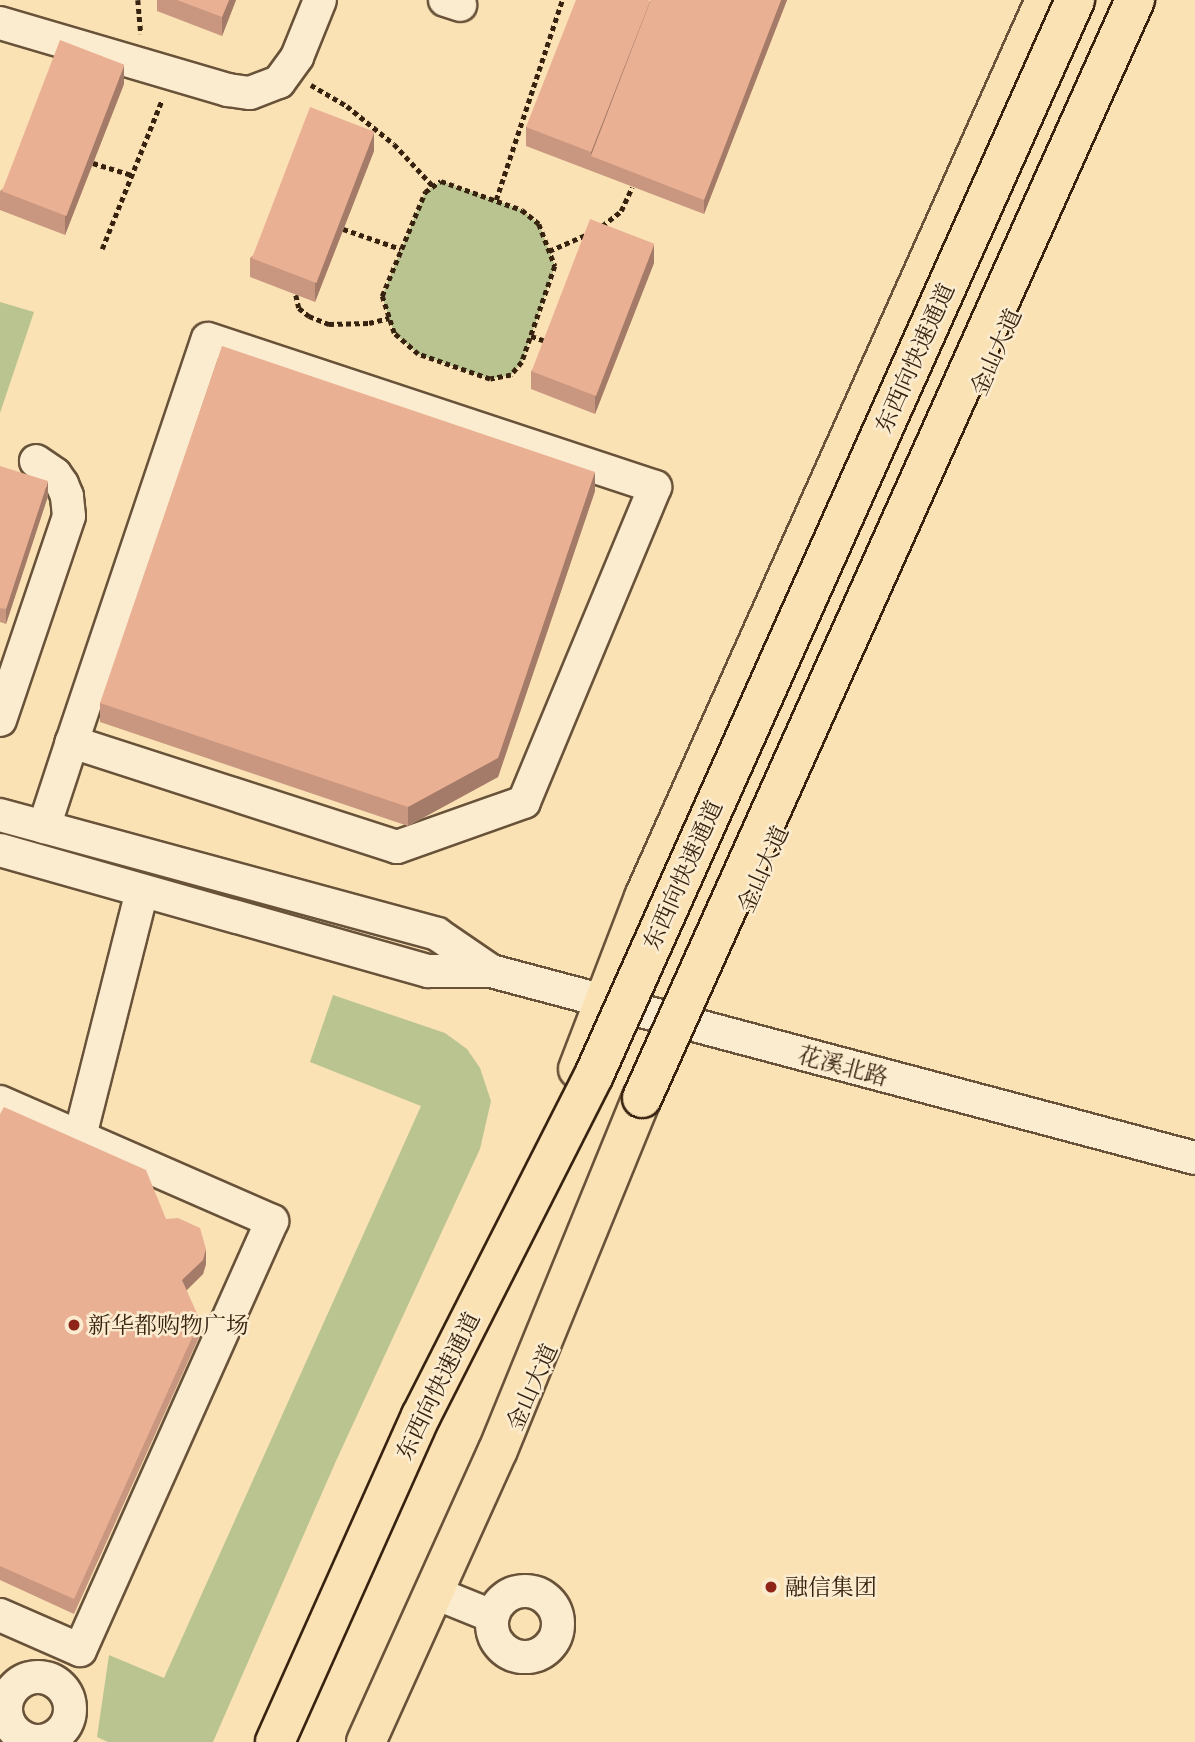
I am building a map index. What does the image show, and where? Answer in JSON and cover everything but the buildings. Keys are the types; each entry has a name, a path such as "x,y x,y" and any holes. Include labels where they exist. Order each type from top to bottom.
{"main road":[{"path":"281,1742 577,1074 644,897 1045,0"},
{"name":"东西向快速通道","path":"275,1742 421,1416 594,1075 1075,0"},
{"path":"366,1742 498,1450 642,1098 1135,0"},
{"name":"金山大道","path":"379,1742 440,1595 693,1025 1154,0"}],"street":[{"path":"0,23 173,74 250,93 279,82 286,73 307,36 320,0"},
{"path":"44,827 72,742 208,339 655,487 524,802 397,847 72,742"},
{"path":"0,720 69,516 67,496 62,484 55,474 36,461"},
{"path":"0,815 437,934 491,971"},
{"path":"0,852 428,971 491,971"},
{"path":"80,1136 142,891"},
{"name":"花溪北路","path":"491,971 1195,1158"},
{"path":"0,1102 272,1221 62,1687"},
{"path":"440,1595 492,1616"},
{"path":"0,1615 80,1650"},
{"path":"28,1678 50,1679 62,1687 70,1702 66,1738 24,1738 3,1715 10,1692 28,1678"}],"path":[{"path":"496,200 562,0"},
{"path":"560,6 569,10"},
{"path":"286,73 346,106 394,144 433,186"},
{"path":"102,249 173,74"},
{"path":"93,163 132,175"},
{"path":"441,181 496,200 522,210 539,224 555,266 522,362 511,376 490,379 418,354 394,333 382,296 425,192 441,181"},
{"path":"549,251 613,219 621,211 632,187"},
{"path":"344,229 401,249"},
{"path":"296,295 299,308 309,316 330,324 369,323 389,318"},
{"path":"531,337 549,342"}],"green space":[{"path":"441,181 522,210 539,224 555,266 522,362 511,375 490,379 418,354 394,333 382,296 425,192"},
{"path":"0,302 34,312 0,413"},
{"path":"333,995 445,1033 467,1049 480,1068 491,1101 480,1149 336,1461 213,1742 108,1742 97,1737 109,1655 164,1678 421,1106 310,1062"}],"place":[{"name":"新华都购物广场","path":"74,1325"},
{"name":"融信集团","path":"771,1587"}]}
